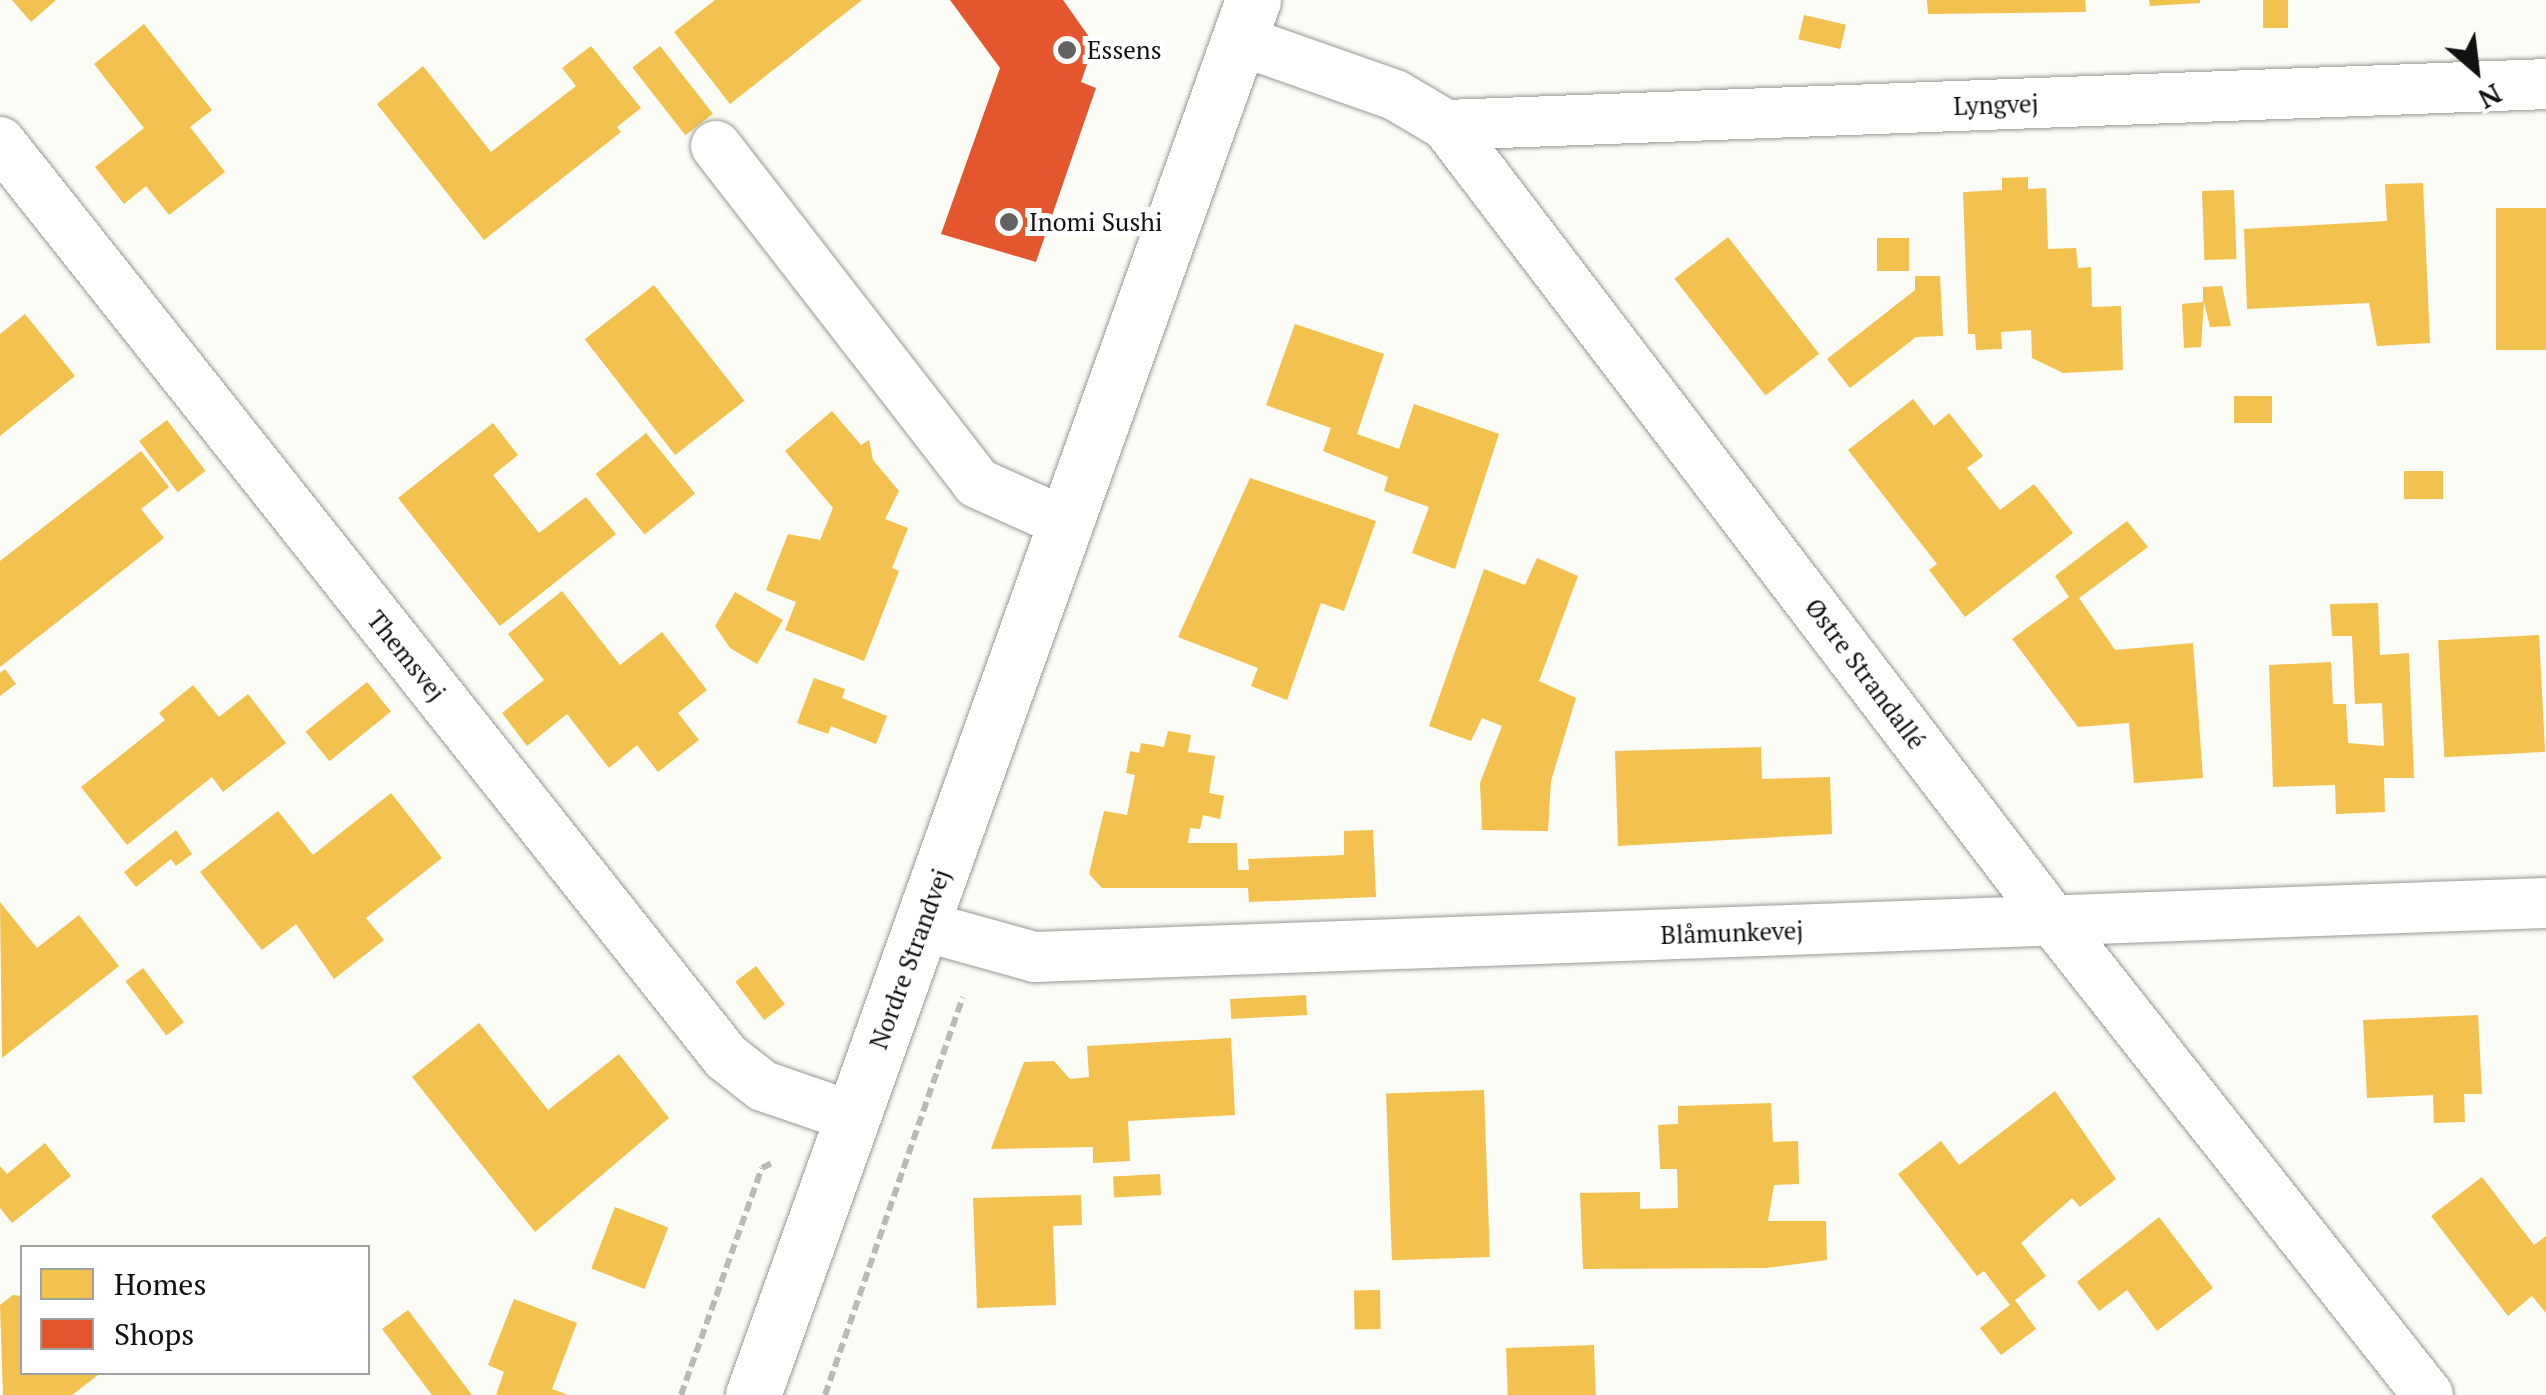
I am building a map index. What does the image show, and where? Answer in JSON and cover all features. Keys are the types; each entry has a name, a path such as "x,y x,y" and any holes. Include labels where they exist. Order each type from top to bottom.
{"street":[{"name":"Østre Strandallé","path":"1246,20 1394,94 1446,126 2054,922 2428,1395"},
{"name":"Nordre Strandvej","path":"753,1395 1246,20"},
{"name":"Lyngvej","path":"1446,126 2546,84"},
{"name":"Themsvej","path":"0,142 726,1057 763,1086 853,1116"},
{"path":"716,146 977,483 1066,522"},
{"name":"Blåmunkevej","path":"923,926 1035,957 2546,902"}],"building: Homes":[{"path":"12,0 56,0 31,22"},
{"path":"715,0 862,0 730,104 674,32"},
{"path":"1927,0 2085,0 2086,12 1928,14"},
{"path":"2149,0 2200,0 2200,3 2150,6"},
{"path":"2263,0 2288,0 2288,28 2263,28"},
{"path":"1804,15 1846,25 1840,49 1798,39"},
{"path":"144,24 212,110 190,127 225,172 169,215 146,186 124,204 95,167 144,128 94,64"},
{"path":"591,46 641,108 617,127 621,132 484,240 377,104 423,66 491,152 576,86 562,68"},
{"path":"660,46 713,114 685,135 632,68"},
{"path":"2028,177 2028,189 2046,188 2048,249 2076,248 2078,268 2091,267 2092,307 2121,306 2123,370 2063,373 2032,358 2031,330 2001,332 2002,349 1976,350 1975,334 1968,334 1963,192 2002,190 2002,178"},
{"path":"2423,183 2430,343 2377,346 2369,303 2247,309 2244,229 2387,221 2385,184"},
{"path":"2234,190 2236,259 2204,260 2202,191"},
{"path":"2496,208 2546,208 2546,350 2496,350"},
{"path":"1728,237 1819,354 1766,395 1674,279"},
{"path":"1877,238 1909,238 1909,271 1877,271"},
{"path":"1915,276 1940,276 1943,336 1916,337 1850,388 1827,359 1915,290"},
{"path":"654,285 745,401 675,455 585,339"},
{"path":"2222,286 2231,326 2210,327 2204,302 2201,347 2184,348 2182,304 2203,302 2203,287"},
{"path":"25,314 75,376 0,436 0,334"},
{"path":"1295,324 1384,354 1357,434 1399,449 1414,404 1499,434 1455,569 1412,553 1429,507 1384,491 1388,477 1323,451 1331,428 1266,405"},
{"path":"2234,396 2272,396 2272,423 2234,423"},
{"path":"1913,399 1934,426 1949,413 1983,456 1967,468 2000,510 2034,484 2073,533 1965,617 1929,570 1937,564 1848,450"},
{"path":"832,411 861,445 869,440 873,460 899,491 885,519 908,528 892,568 899,571 864,661 785,630 796,602 766,590 788,534 820,540 833,508 785,451"},
{"path":"167,420 206,471 178,492 139,441"},
{"path":"493,423 518,455 493,475 539,533 586,497 616,534 500,626 398,498"},
{"path":"646,433 695,494 645,535 595,474"},
{"path":"141,451 169,487 141,509 164,538 0,667 0,561"},
{"path":"2404,471 2443,471 2443,499 2404,499"},
{"path":"1250,478 1376,521 1344,611 1321,603 1287,700 1251,686 1258,668 1178,637"},
{"path":"2127,521 2148,547 2079,598 2115,650 2193,643 2203,778 2134,783 2129,723 2078,727 2012,639 2069,597 2055,576"},
{"path":"1537,558 1578,576 1539,681 1576,698 1551,781 1548,831 1482,830 1480,783 1502,726 1482,718 1471,741 1429,726 1484,569 1525,585"},
{"path":"562,591 620,665 662,632 707,690 678,713 699,740 658,772 637,745 609,768 567,714 527,746 502,713 544,680 508,634"},
{"path":"735,592 783,620 757,664 730,648 715,626"},
{"path":"2378,603 2380,655 2409,653 2414,778 2384,778 2385,812 2336,814 2335,785 2273,787 2269,665 2331,662 2333,704 2346,704 2348,743 2384,746 2382,703 2355,704 2352,636 2332,636 2330,604"},
{"path":"2539,635 2545,752 2444,757 2438,640"},
{"path":"5,669 16,684 0,696 0,673"},
{"path":"814,678 845,689 842,698 887,716 876,744 831,726 828,734 797,723"},
{"path":"367,682 391,712 330,761 306,732"},
{"path":"193,685 219,717 248,694 286,743 223,792 212,777 127,845 81,787 165,720 159,713"},
{"path":"1168,731 1191,735 1188,752 1215,756 1209,793 1224,796 1220,819 1203,815 1200,829 1190,828 1188,843 1237,843 1238,870 1249,870 1248,859 1344,855 1344,831 1373,830 1376,897 1249,902 1248,888 1102,888 1089,874 1104,811 1127,815 1135,775 1126,773 1130,751 1139,753 1141,743 1164,747"},
{"path":"1761,747 1762,779 1830,777 1832,834 1618,846 1615,751"},
{"path":"391,793 442,858 366,918 384,940 334,979 296,924 262,950 200,872 278,811 313,855"},
{"path":"176,830 192,854 176,866 171,859 136,887 124,872"},
{"path":"0,902 37,948 79,915 119,966 2,1058"},
{"path":"756,966 785,1004 764,1020 735,982"},
{"path":"143,968 184,1022 166,1036 125,981"},
{"path":"1306,995 1307,1015 1231,1019 1230,999"},
{"path":"2478,1015 2482,1094 2464,1094 2465,1122 2434,1123 2433,1095 2367,1098 2363,1020"},
{"path":"479,1023 548,1110 619,1054 669,1118 535,1232 412,1077"},
{"path":"1231,1038 1235,1115 1128,1121 1130,1161 1093,1163 1093,1147 991,1149 1024,1062 1054,1061 1070,1079 1089,1077 1087,1046"},
{"path":"1484,1090 1490,1257 1392,1260 1386,1093"},
{"path":"2055,1091 2116,1179 2080,1207 2072,1198 2021,1243 2046,1276 2015,1300 2036,1329 2001,1355 1980,1328 2010,1305 1984,1271 1977,1276 1898,1174 1941,1141 1959,1165"},
{"path":"1771,1103 1773,1142 1798,1141 1799,1184 1774,1185 1768,1221 1826,1221 1827,1260 1766,1268 1583,1269 1580,1193 1640,1192 1640,1209 1678,1208 1677,1169 1660,1169 1658,1125 1678,1124 1678,1106"},
{"path":"45,1143 71,1176 12,1223 0,1208 0,1166 7,1174"},
{"path":"1160,1174 1161,1195 1114,1197 1113,1176"},
{"path":"2482,1177 2534,1245 2546,1236 2546,1313 2532,1296 2508,1316 2431,1216"},
{"path":"1081,1195 1082,1225 1053,1226 1056,1305 977,1308 973,1198"},
{"path":"615,1207 668,1227 645,1289 591,1269"},
{"path":"2159,1217 2213,1288 2157,1331 2127,1290 2099,1311 2077,1282"},
{"path":"1354,1290 1380,1290 1381,1329 1355,1329"},
{"path":"13,1295 20,1296 20,1375 98,1375 72,1395 3,1395 0,1305"},
{"path":"514,1299 577,1323 552,1389 568,1395 496,1395 504,1372 488,1365"},
{"path":"408,1310 472,1395 432,1395 382,1329"},
{"path":"1594,1345 1596,1395 1508,1395 1506,1348"}],"building: Shops":[{"path":"950,0 1063,0 1094,44 1081,82 1096,88 1036,262 941,234 1000,68"}],"place":[{"name":"Essens","path":"1067,50"},
{"name":"Inomi Sushi","path":"1009,222"}]}
